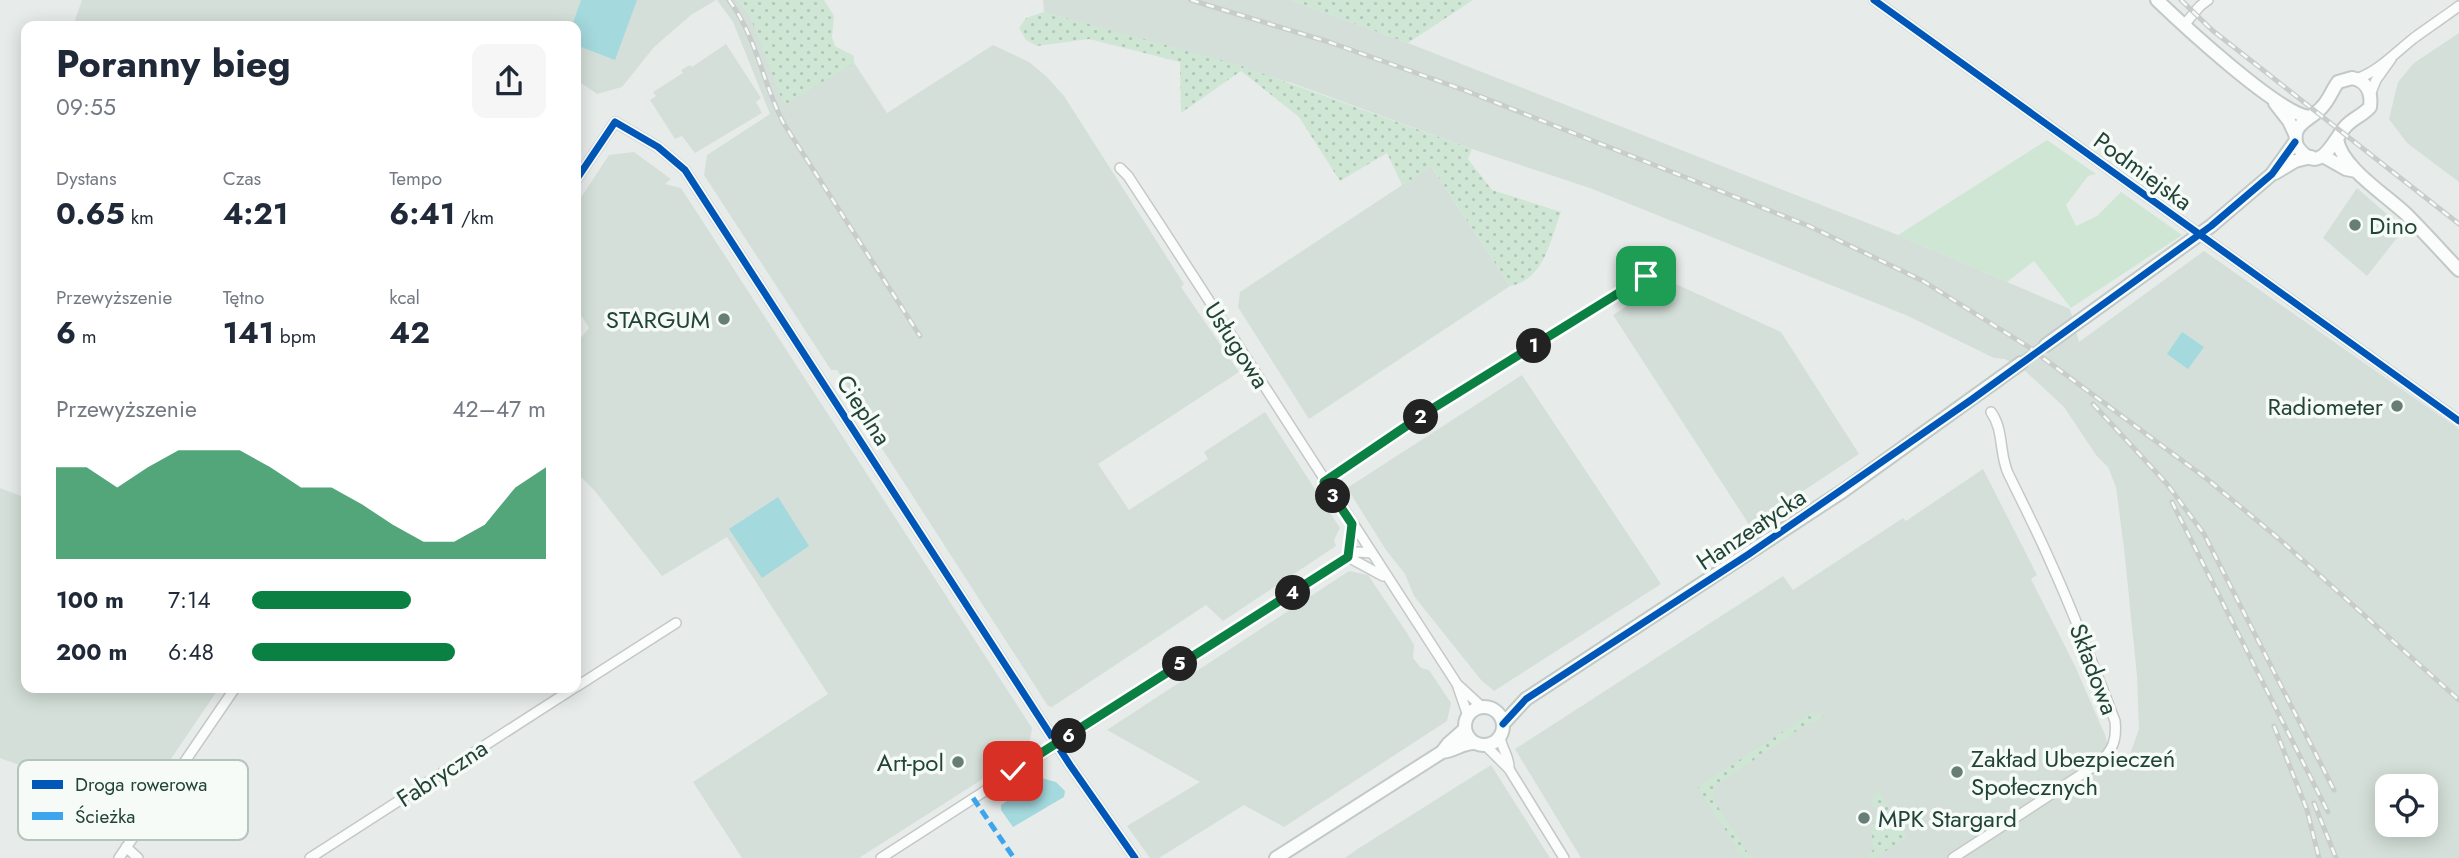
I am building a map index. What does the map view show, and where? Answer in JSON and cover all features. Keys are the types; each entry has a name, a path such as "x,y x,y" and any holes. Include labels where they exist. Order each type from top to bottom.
{"street":[{"name":"Podmiejska","path":"1874,0 2459,421"},
{"path":"2157,0 2273,99 2296,113 2309,117"},
{"path":"2184,25 2208,0"},
{"path":"2356,79 2392,58 2459,6"},
{"path":"2046,345 2200,235 2272,174 2295,161 2317,156 2332,148 2345,126 2368,110 2376,80 2392,58"},
{"path":"2272,174 2295,138 2299,125 2323,106 2338,82 2346,78 2356,79 2365,84 2370,96"},
{"path":"2273,99 2303,153 2356,171"},
{"name":"Cieplna","path":"581,173 615,122 676,160 692,178 1056,744 1135,858"},
{"path":"2337,139 2342,153 2356,171 2403,211 2459,270"},
{"name":"Usługowa","path":"1120,168 1164,231 1457,684 1487,708"},
{"path":"1324,482 1427,412 1663,266"},
{"name":"Hanzeatycka","path":"1502,730 1526,699 1843,491 2021,363"},
{"name":"Składowa","path":"1953,858 2099,763 2109,754 2117,734 2115,721 2079,628 2007,470 2000,448 1999,426 1991,412"},
{"path":"1348,557 1352,524"},
{"path":"881,858 1348,557 1357,552 1371,553"},
{"name":"Usługowa","path":"1348,557 1387,579"},
{"name":"Fabryczna","path":"581,683 676,623"},
{"name":"Usługowa","path":"1457,684 1467,722"},
{"path":"186,760 232,693"},
{"name":"Fabryczna","path":"310,858 566,693"},
{"name":"Hanzeatycka","path":"1487,708 1526,699"},
{"path":"1276,858 1442,752 1477,708 1487,708 1500,715 1502,745 1509,769"},
{"path":"1467,722 1469,737 1509,769 1564,858"},
{"path":"1442,752 1453,751 1466,744 1496,741 1502,730"},
{"path":"119,858 131,840"},
{"path":"126,847 138,858"}],"shaded area":[{"path":"82,0 716,0 691,15 654,47 622,87 597,94 581,83 581,21 75,21"},
{"path":"717,0 737,0 749,14 766,54 853,61 887,113 993,45 1029,62 1046,76 1064,96 1184,284 1181,287 1239,372 1098,464 1129,510 1208,459 1204,452 1265,412 1340,528 1334,540 1336,546 1223,621 1206,605 1052,707 1048,706 881,447 889,441 880,427 882,425 878,419 873,421 867,417 837,370 831,370 704,175 707,155 770,114 733,22"},
{"path":"1043,0 1290,0 1408,43 1898,235 2070,309 2079,342 2204,251 2459,429 2459,858 1581,858 1515,749 1783,576 1793,590 1903,518 1906,521 1983,469 2037,575 2031,579 2075,666 2105,735 2114,767 2128,760 2139,729 2137,676 2116,487 2108,467 2096,455 2064,407 2023,369 2005,359 1994,358 1908,316 1590,188 1472,149 1292,83 1044,12"},
{"path":"2459,33 2459,182 2407,143 2389,119 2398,82 2414,63"},
{"path":"726,44 761,98 756,102 762,113 695,153 682,136 675,139 650,100 656,96 653,92 683,73 681,70 690,65 692,67"},
{"path":"634,152 671,179 665,184 681,188 1032,728 1028,750 859,858 742,858 693,782 828,694 727,537 662,576 581,477 581,338 589,328 581,315 581,197 609,155"},
{"path":"1431,166 1510,286 1309,419 1238,307 1240,292"},
{"path":"2357,188 2404,229 2367,276 2323,238"},
{"path":"1667,280 1781,332 1859,454 1750,526 1613,315"},
{"path":"1522,375 1661,584 1494,691 1481,680 1414,596 1405,574 1386,550 1347,488"},
{"path":"0,488 21,496 21,693 216,693 170,760 18,760 18,764 0,758"},
{"path":"1349,571 1368,575 1407,633 1414,645 1413,658 1421,668 1429,670 1451,703 1447,721 1284,827 1244,805 1159,858 1150,858 1127,826 1200,782 1107,730"},
{"path":"1491,765 1550,858 1345,858 1356,850"}],"green space":[{"path":"737,0 824,0 834,16 832,37 835,46 854,56 854,63 784,105 749,14"},
{"path":"1290,0 1473,0 1408,43"},
{"path":"1044,12 1236,64 1472,149 1468,159 1492,190 1561,212 1544,258 1531,276 1510,286 1432,167 1402,185 1387,153 1340,181 1299,117 1241,71 1181,113 1180,62 1089,39 1037,46 1026,40 1019,28 1026,18"},
{"path":"2047,140 2096,174 2088,176 2066,205 2076,226 2097,216 2121,192 2182,235 2071,308 2034,261 2007,282 1898,235"},
{"path":"1813,712 1823,717 1812,724 1811,721 1714,787 1713,799 1751,858 1743,858 1698,787"},
{"path":"1879,791 1907,837 1875,858 1870,858 1868,856 1873,850 1871,824 1881,823 1879,807 1872,807 1873,798"}],"water":[{"path":"581,0 637,0 615,60 581,47 581,21 574,21"},
{"path":"2182,332 2204,347 2188,369 2167,354"},
{"path":"778,497 809,546 762,578 729,529"},
{"path":"1041,778 1056,782 1065,791 1064,797 1013,827 1001,810 1001,805"}],"tunnel":[{"path":"2021,363 2046,345"}],"railway":[{"path":"729,0 747,30 784,124 920,336"},
{"path":"1191,0 1329,42 1464,90 1809,226 1923,281 2027,346 2207,479 2278,538 2459,700"},
{"path":"2181,0 2212,30 2459,224"},
{"path":"2093,404 2167,484 2204,534 2334,790"},
{"path":"2172,502 2328,812"},
{"path":"2274,726 2307,810 2319,858"},
{"path":"2314,803 2336,858"}],"marked path":[{"path":"973,798 1014,858"}],"cycle path":[{"path":"1874,0 2459,421"},
{"path":"581,173 615,122 658,147 685,170 1070,765 1135,858"},
{"path":"1503,724 1526,699 1749,554 1971,400 2211,226 2272,174 2295,142"}],"place":[{"name":"Dino","path":"2355,225"},
{"name":"STARGUM","path":"724,319"},
{"name":"Radiometer","path":"2397,406"},
{"name":"Art-pol","path":"958,762"},
{"name":"Zakład Ubezpieczeń Społecznych","path":"1957,772"},
{"name":"MPK Stargard","path":"1864,818"}],"route":[{"path":"1013,771 1348,557 1352,524 1324,482 1427,412 1646,276"}]}
